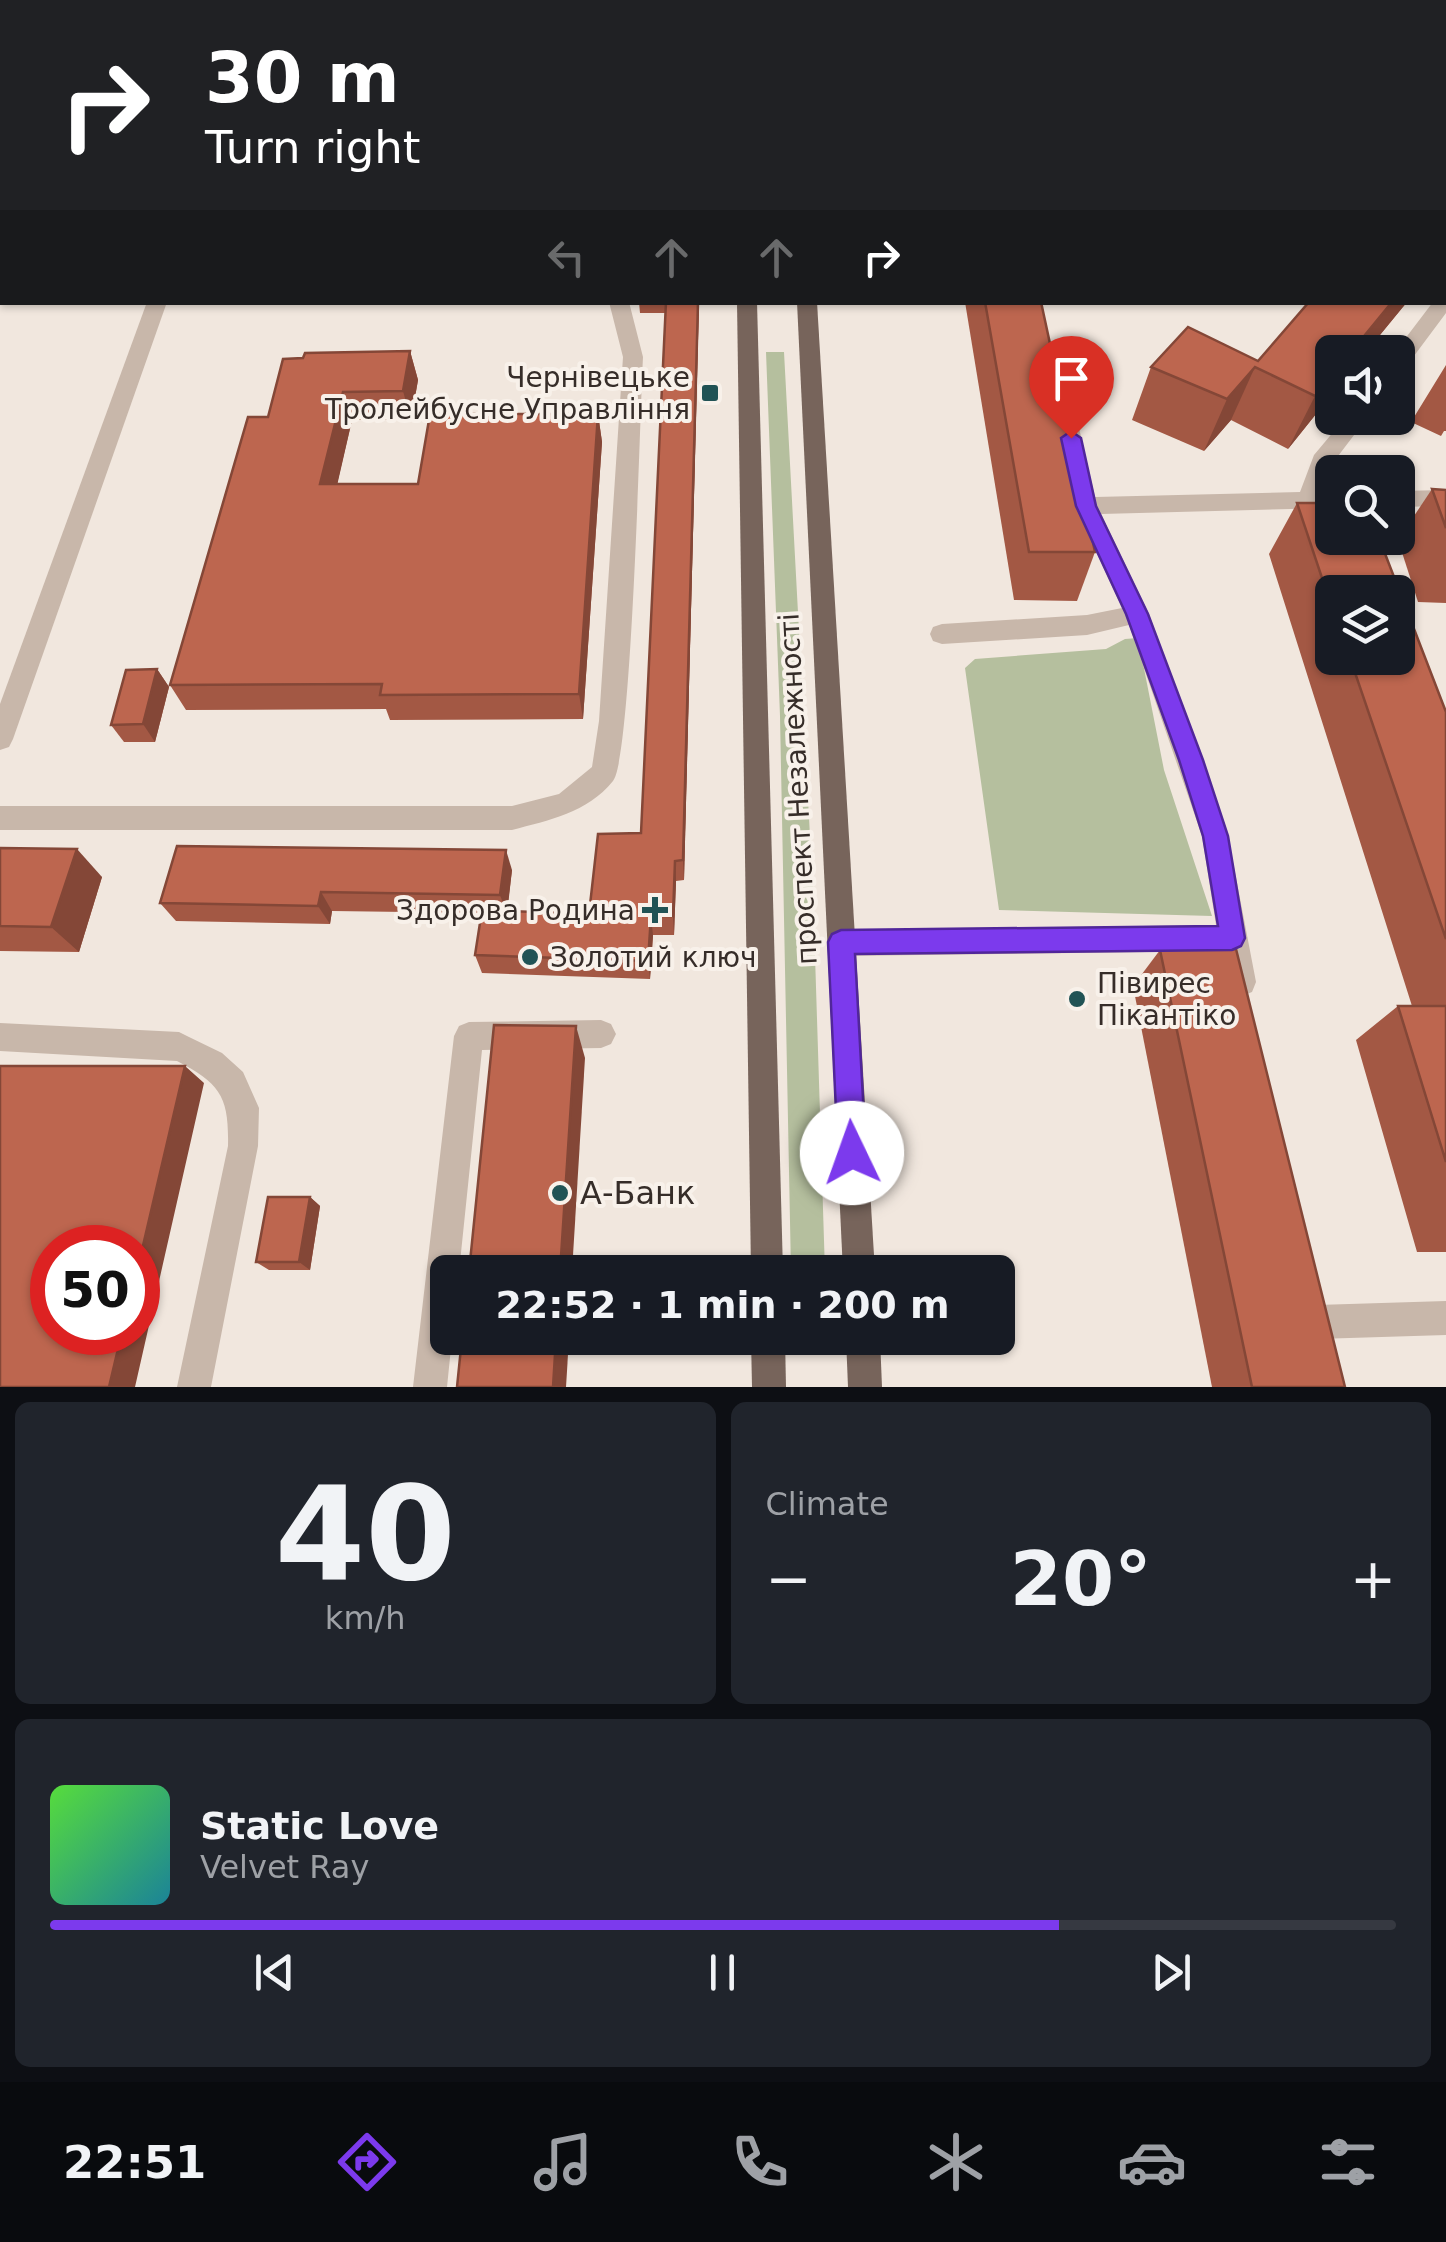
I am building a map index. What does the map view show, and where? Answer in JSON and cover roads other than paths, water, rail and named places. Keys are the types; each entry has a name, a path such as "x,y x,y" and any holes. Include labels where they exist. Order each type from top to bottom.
{"main road":[{"name":"проспект Незалежності","path":"747,305 767,1255"},
{"name":"проспект Незалежності","path":"807,305 858,1255"},
{"path":"768,1355 769,1387"},
{"path":"864,1355 866,1387"}],"lane":[{"path":"0,739 155,305"},
{"path":"0,818 512,818 567,804 604,773 612,720 633,357 621,305"},
{"path":"1415,341 1442,305"},
{"path":"1053,358 1086,506 1137,614 1216,836 1249,1014"},
{"path":"1308,500 1322,461 1343,435"},
{"path":"1415,499 1446,498"},
{"path":"1086,506 1315,500"},
{"path":"942,634 1087,625 1137,614"},
{"path":"841,942 1232,938"},
{"path":"430,1387 469,1036 600,1034"},
{"path":"0,1037 179,1047 210,1063 232,1083 244,1108 243,1146 194,1387"},
{"path":"1318,1326 1446,1318"}],"place":[{"name":"Чернівецьке Тролейбусне Управління","path":"710,393"},
{"name":"Здорова Родина","path":"655,910"},
{"name":"Золотий ключ","path":"530,957"},
{"name":"Півирес Пікантіко","path":"1077,999"},
{"name":"А-Банк","path":"560,1193"}]}
